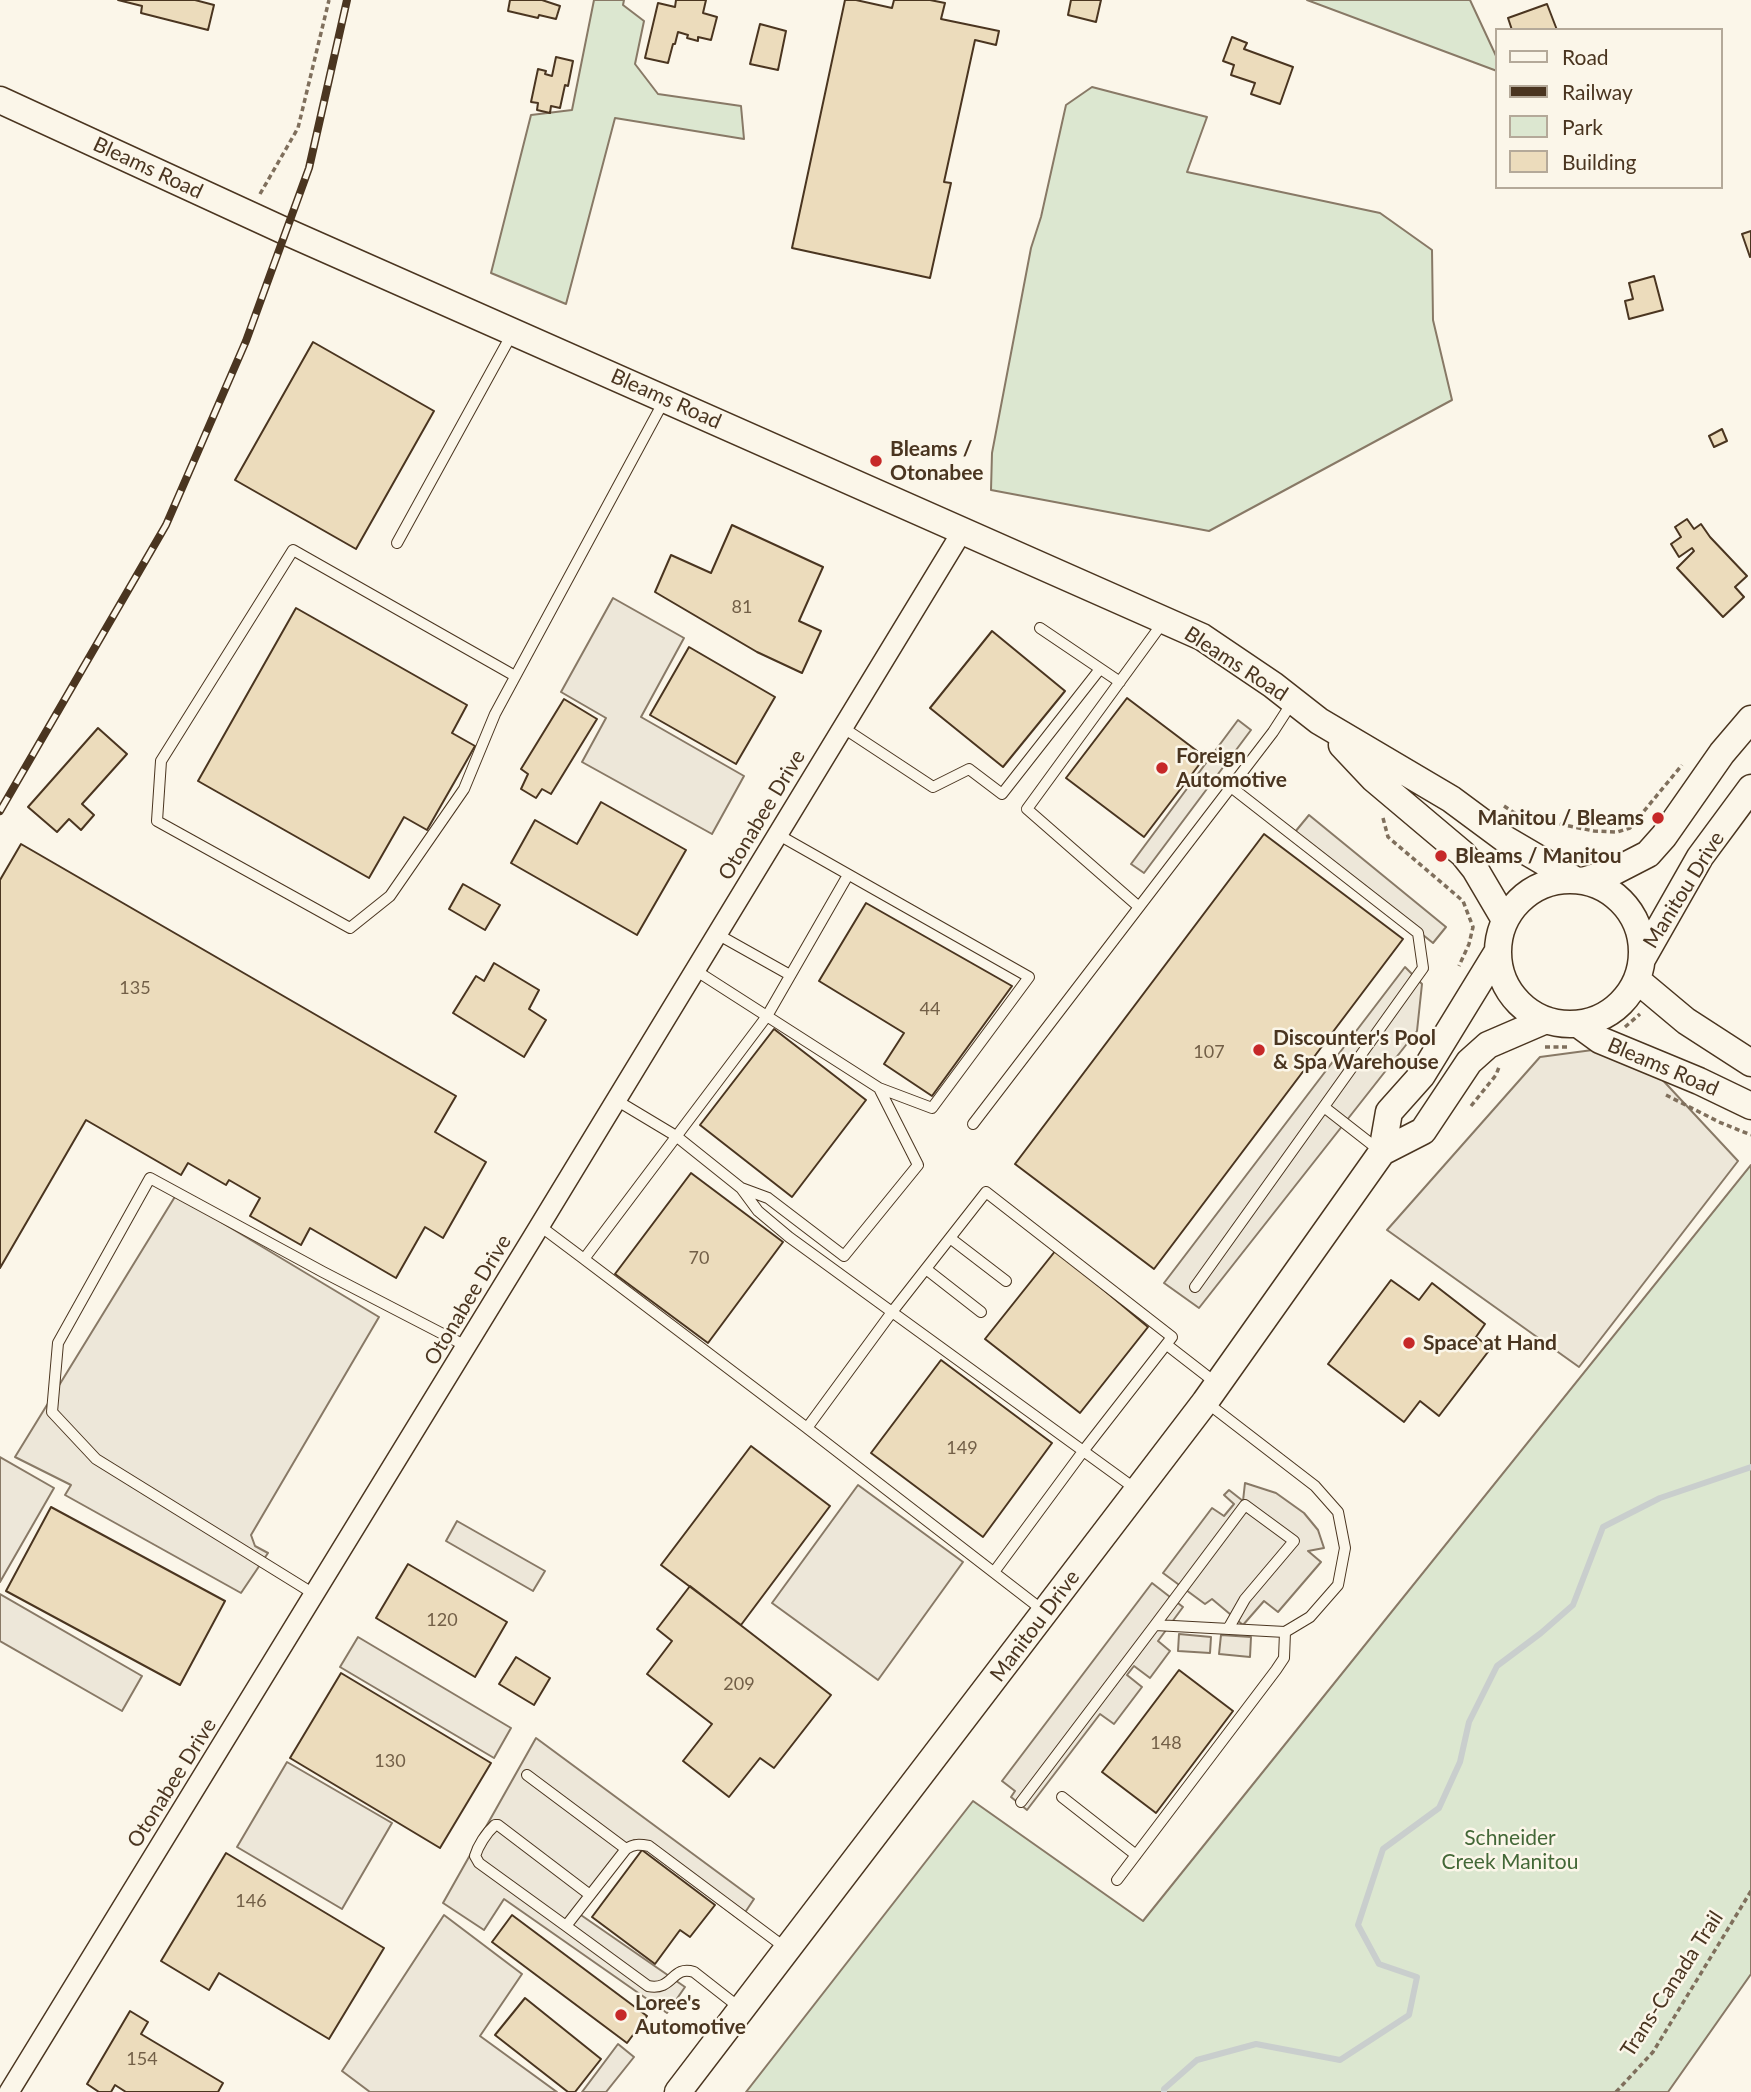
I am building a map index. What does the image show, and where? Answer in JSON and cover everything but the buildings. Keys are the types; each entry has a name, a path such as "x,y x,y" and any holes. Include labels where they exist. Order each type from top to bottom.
{"main road":[{"name":"Bleams Road","path":"0,100 248,214 1202,637 1319,721 1451,799 1505,839 1579,880"},
{"name":"Manitou Drive","path":"1579,880 1615,871 1648,854 1664,836 1722,753 1751,719"},
{"name":"Bleams Road","path":"1319,721 1374,779 1463,854 1505,920"},
{"name":"Manitou Drive","path":"1644,978 1700,857 1751,788"},
{"path":"1579,880 1608,890 1628,909 1640,932 1644,978 1613,1010 1590,1021 1567,1024 1534,1015 1515,998 1502,976 1498,951 1505,920 1522,897 1547,883 1579,880"},
{"name":"Manitou Drive","path":"678,2092 1212,1393 1382,1152 1389,1112 1422,1075 1498,951"},
{"name":"Bleams Road","path":"1644,978 1686,1021 1751,1063"},
{"name":"Manitou Drive","path":"1382,1152 1423,1131 1469,1062 1488,1045 1546,1020"},
{"name":"Bleams Road","path":"1577,1024 1600,1041 1699,1081 1751,1106"}],"street":[{"name":"Otonabee Drive","path":"9,2092 540,1226 962,530"}],"lane":[{"path":"397,543 513,332"},
{"path":"515,676 293,550 161,761 157,821 350,928 390,896 464,789 495,714 666,399"},
{"path":"1139,907 1027,809 1164,621"},
{"path":"1040,628 1119,682"},
{"path":"842,727 933,787 969,769 1002,794 1100,669"},
{"path":"973,1124 1273,732 1293,701"},
{"path":"1195,1287 1423,968 1418,933 1231,787"},
{"path":"695,970 879,1088 932,1108 1029,977 777,834"},
{"path":"584,1259 767,1016 848,874"},
{"path":"716,934 790,975"},
{"path":"741,1188 768,1198 844,1256 918,1165 879,1088"},
{"path":"616,1100 676,1136 741,1188 758,1211 789,1237 1138,1491"},
{"path":"1324,1107 1382,1152"},
{"path":"314,1594 96,1459 52,1412 58,1343 150,1178 466,1346"},
{"path":"807,1428 892,1312 986,1192 1172,1337 993,1572"},
{"path":"540,1226 1046,1612"},
{"path":"950,1238 1006,1281"},
{"path":"926,1269 981,1312"},
{"path":"1155,1625 1285,1632 1310,1617 1338,1585 1345,1548 1338,1512 1315,1486 1212,1393 1167,1345"},
{"path":"1021,1802 1245,1505 1294,1541 1245,1599 1228,1629"},
{"path":"1117,1881 1276,1670 1284,1658 1285,1632"},
{"path":"527,1774 626,1849"},
{"path":"1062,1797 1136,1854"},
{"path":"590,1895 498,1825 490,1829 476,1852 479,1863 648,1986 657,1988 666,1985 678,1973 688,1970 742,2009"},
{"path":"566,1926 626,1849 633,1844 649,1846 787,1950"}],"path":[{"path":"248,214 298,128 329,0"},
{"path":"1497,802 1519,816 1594,831 1617,832 1630,828 1690,756"},
{"path":"1388,836 1463,901 1473,927 1469,944 1454,976"},
{"path":"1537,1048 1600,1041 1622,1030 1644,1010 1644,978"},
{"path":"1471,1106 1496,1075 1500,1063"},
{"name":"Trans-Canada Trail","path":"1616,2092 1653,2052 1751,1891"}],"green space":[{"path":"594,0 624,0 623,5 644,21 635,64 658,94 741,106 744,139 615,118 566,304 491,273 531,115 572,110"},
{"path":"1307,0 1470,0 1496,56 1496,71"},
{"path":"1092,87 1207,117 1187,172 1380,213 1432,250 1433,320 1452,400 1209,531 991,490 992,453 1031,248 1041,217 1066,105"},
{"name":"Schneider Creek Manitou","path":"1751,1165 1751,1974 1668,2092 746,2092 973,1801 1143,1921"}],"shaded area":[{"path":"613,598 684,638 641,717 744,776 712,834 582,762 606,718 561,692"},
{"path":"1238,720 1251,730 1144,873 1131,864"},
{"path":"1309,815 1446,927 1433,943 1295,832"},
{"path":"1405,967 1422,984 1417,1031 1199,1308 1164,1283"},
{"path":"1630,1045 1738,1161 1579,1367 1387,1230 1540,1057"},
{"path":"176,1195 379,1317 251,1535 255,1546 268,1553 241,1593 65,1495 71,1485 15,1457"},
{"path":"0,1457 54,1488 0,1582"},
{"path":"1245,1483 1276,1493 1304,1513 1318,1530 1324,1548 1308,1551 1321,1562 1278,1612 1264,1601 1243,1625 1212,1599 1205,1604 1163,1573 1212,1508 1224,1516 1234,1504 1224,1495 1229,1490 1243,1501"},
{"path":"858,1485 963,1562 878,1680 772,1603"},
{"path":"457,1521 545,1571 533,1591 446,1541"},
{"path":"1152,1583 1183,1607 1158,1641 1170,1651 1150,1678 1134,1666 1127,1675 1142,1687 1114,1724 1100,1714 1027,1810 1011,1797 1015,1791 1002,1781"},
{"path":"0,1594 142,1676 122,1711 0,1641"},
{"path":"1179,1634 1211,1637 1210,1653 1178,1651"},
{"path":"1221,1635 1251,1637 1250,1657 1219,1654"},
{"path":"358,1637 511,1728 494,1758 340,1667"},
{"path":"536,1738 754,1899 740,1920 634,1840 578,1913 685,1987 667,2013 504,1899 484,1930 443,1903"},
{"path":"287,1762 392,1823 342,1909 237,1847"},
{"path":"444,1915 522,1974 480,2036 557,2092 370,2092 342,2071"},
{"path":"618,2044 634,2057 606,2092 582,2092"}],"waterway":[{"path":"1164,2092 1164,2089 1197,2060 1256,2044 1340,2060 1409,2015 1417,1977 1379,1964 1358,1925 1383,1849 1439,1808 1460,1762 1469,1722 1497,1666 1573,1605 1603,1527 1660,1498 1751,1467"}],"railway":[{"path":"0,811 166,525 246,341 309,168 347,0"}],"place":[{"name":"Bleams / Otonabee","path":"876,461"},
{"name":"Foreign Automotive","path":"1162,768"},
{"name":"Manitou / Bleams","path":"1658,818"},
{"name":"Bleams / Manitou","path":"1441,856"},
{"name":"Discounter's Pool & Spa Warehouse","path":"1259,1050"},
{"name":"Space at Hand","path":"1409,1343"},
{"name":"Loree's Automotive","path":"621,2015"}]}
